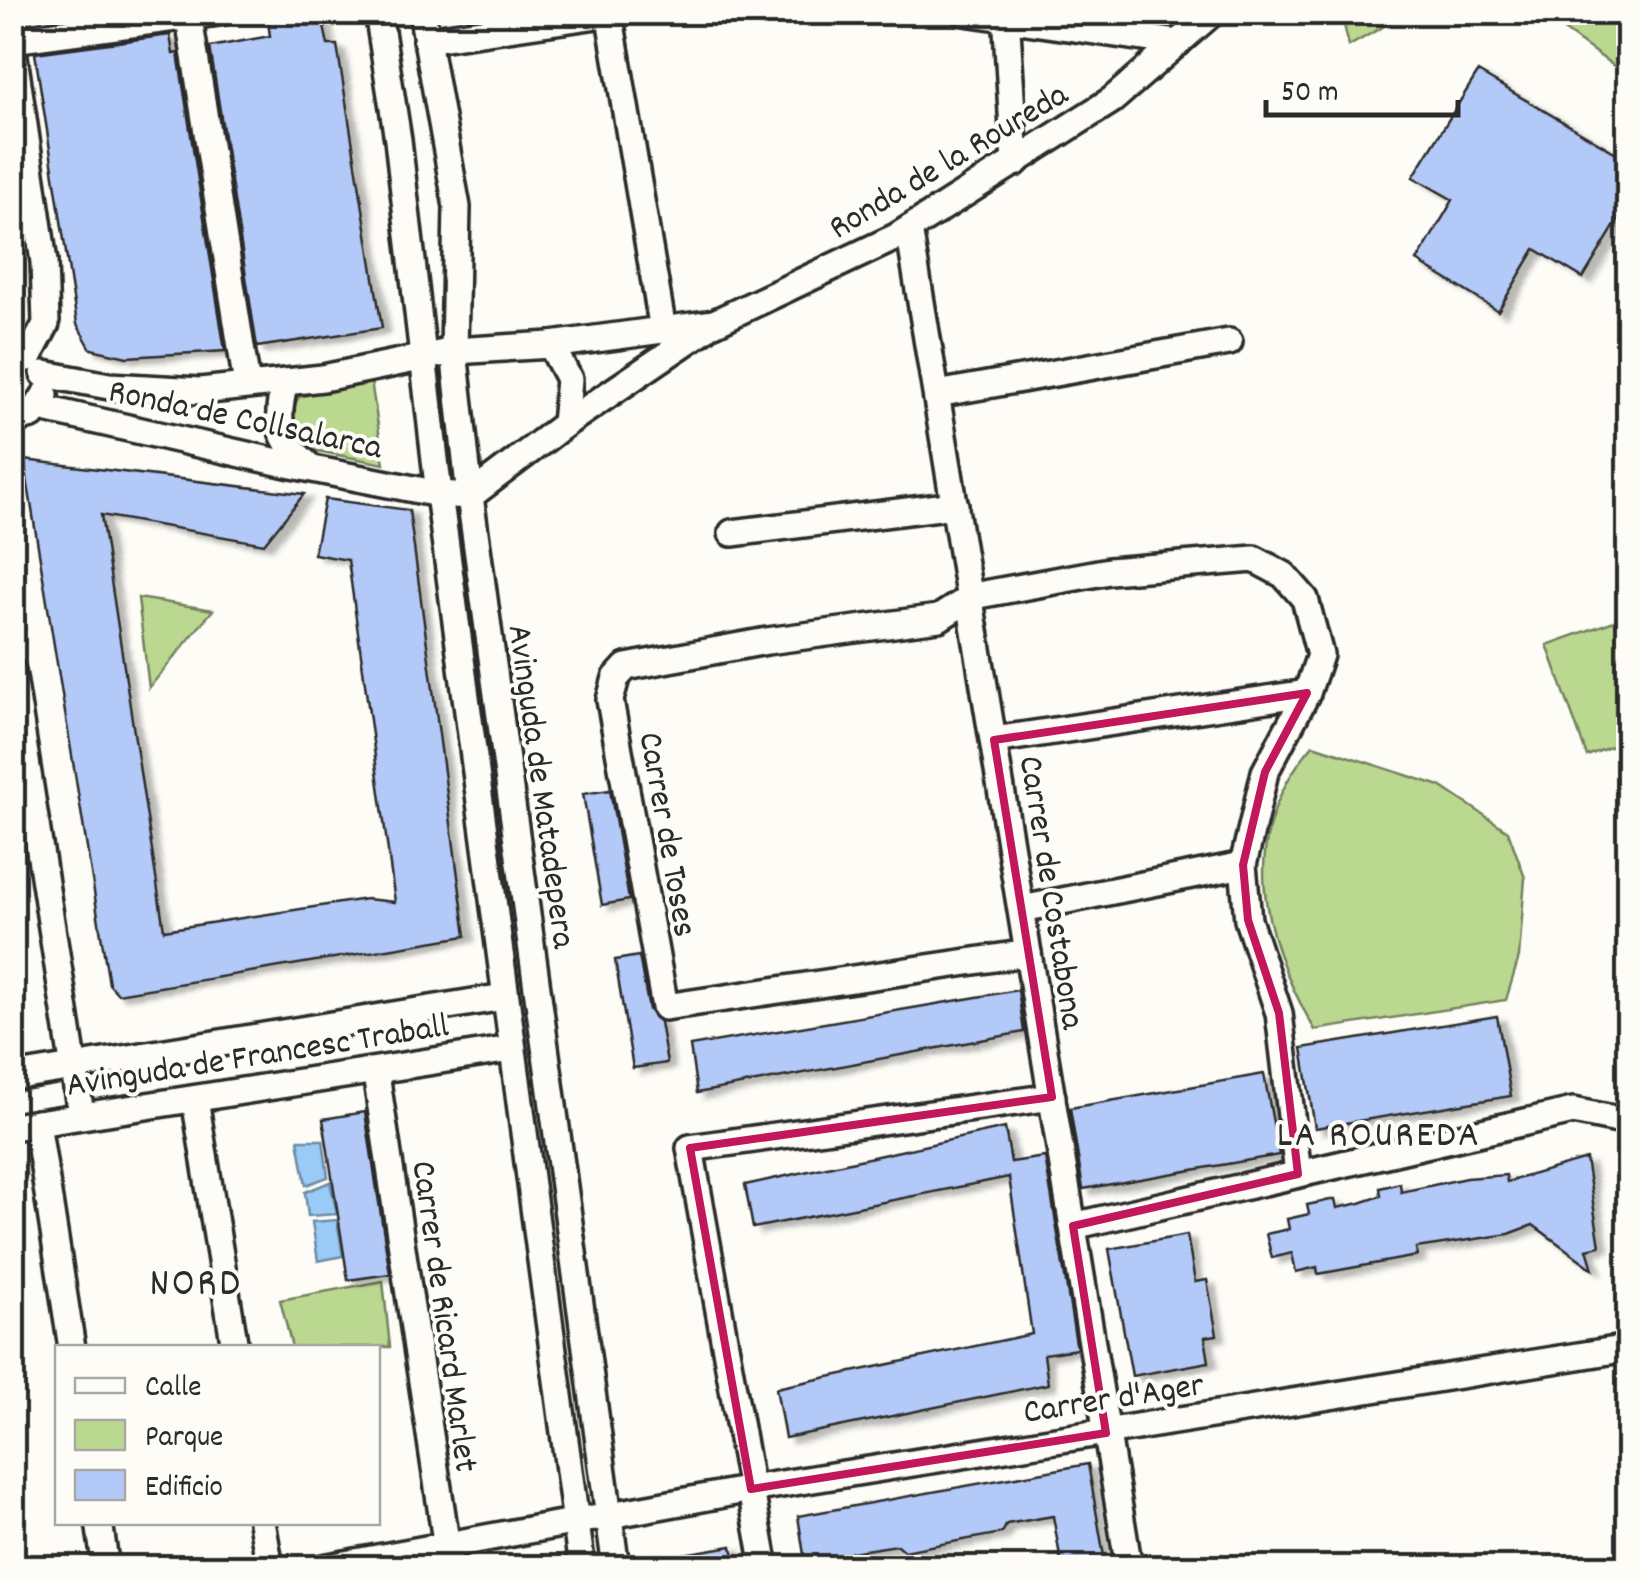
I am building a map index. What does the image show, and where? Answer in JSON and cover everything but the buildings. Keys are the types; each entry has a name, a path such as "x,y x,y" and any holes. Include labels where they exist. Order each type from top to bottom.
{"street":[{"path":"12,420 40,408 46,392 28,362 46,324 44,262 12,41 220,12"},
{"name":"Avinguda de Matadepera","path":"378,12 398,140 439,494 582,1568"},
{"name":"Avinguda de Matadepera","path":"422,12 457,206 454,350 470,496 616,1568"},
{"path":"426,40 618,12"},
{"path":"964,12 1178,43"},
{"name":"Ronda de la Roureda","path":"454,350 551,345 714,324 910,229 1112,100 1213,12"},
{"path":"610,13 663,330"},
{"path":"188,15 247,385"},
{"path":"1005,16 1015,163"},
{"name":"Carrer de Costabona","path":"910,229 1129,1568"},
{"path":"470,496 565,424 714,324"},
{"path":"936,394 1229,342"},
{"path":"551,345 569,380 565,424"},
{"name":"Ronda de Collsalarca","path":"28,362 163,390 322,378 454,350"},
{"path":"285,382 276,414 279,429 288,448 308,465"},
{"name":"Ronda de Collsalarca","path":"40,408 439,494 470,496"},
{"path":"732,534 955,505"},
{"name":"Carrer de Toses","path":"1028,953 665,1008 610,700 616,678 626,666 767,641 939,618 973,596 1108,571 1254,559 1284,575 1305,599 1320,654 1307,693 1264,772 1243,866 1248,920 1282,1024 1298,1174"},
{"path":"13,683 80,1114"},
{"path":"994,740 1307,693"},
{"path":"1022,909 1243,866"},
{"name":"Avinguda de Francesc Traball","path":"12,1078 504,997"},
{"name":"Avinguda de Francesc Traball","path":"25,1125 376,1074 511,1049"},
{"name":"Carrer de Ricard Marlet","path":"376,1074 448,1556"},
{"path":"764,1568 690,1148 1052,1097"},
{"path":"195,1099 235,1345"},
{"path":"1073,1226 1573,1110 1628,1122"},
{"path":"25,1125 71,1345"},
{"name":"Carrer d'Ager","path":"323,1568 448,1556 608,1514 750,1488 1628,1348"},
{"path":"99,1525 106,1568"},
{"path":"263,1525 270,1568"}],"highlighted area":[{"path":"1307,693 1265,772 1243,865 1248,920 1279,1013 1298,1174 1073,1226 1106,1433 751,1489 690,1148 1052,1097 994,740"}],"green space":[{"path":"1341,12 1407,12 1407,13 1349,46"},
{"path":"1540,13 1628,13 1628,76"},
{"path":"371,381 384,464 312,450 297,439 290,413 299,397"},
{"path":"138,598 213,610 149,688"},
{"path":"1628,616 1628,740 1587,756 1547,645"},
{"path":"1313,745 1440,786 1508,831 1525,878 1519,957 1506,1000 1315,1030 1281,958 1264,886 1265,850 1273,814 1289,779"},
{"path":"383,1281 390,1347 291,1345 280,1300"}],"water":[{"path":"298,1140 323,1140 328,1177 306,1185"},
{"path":"330,1182 337,1214 308,1216 305,1192"},
{"path":"337,1220 343,1256 318,1261 312,1222"}],"district":[{"name":"LA ROUREDA","path":"1379,1132"},
{"name":"NORD","path":"196,1280"}]}
